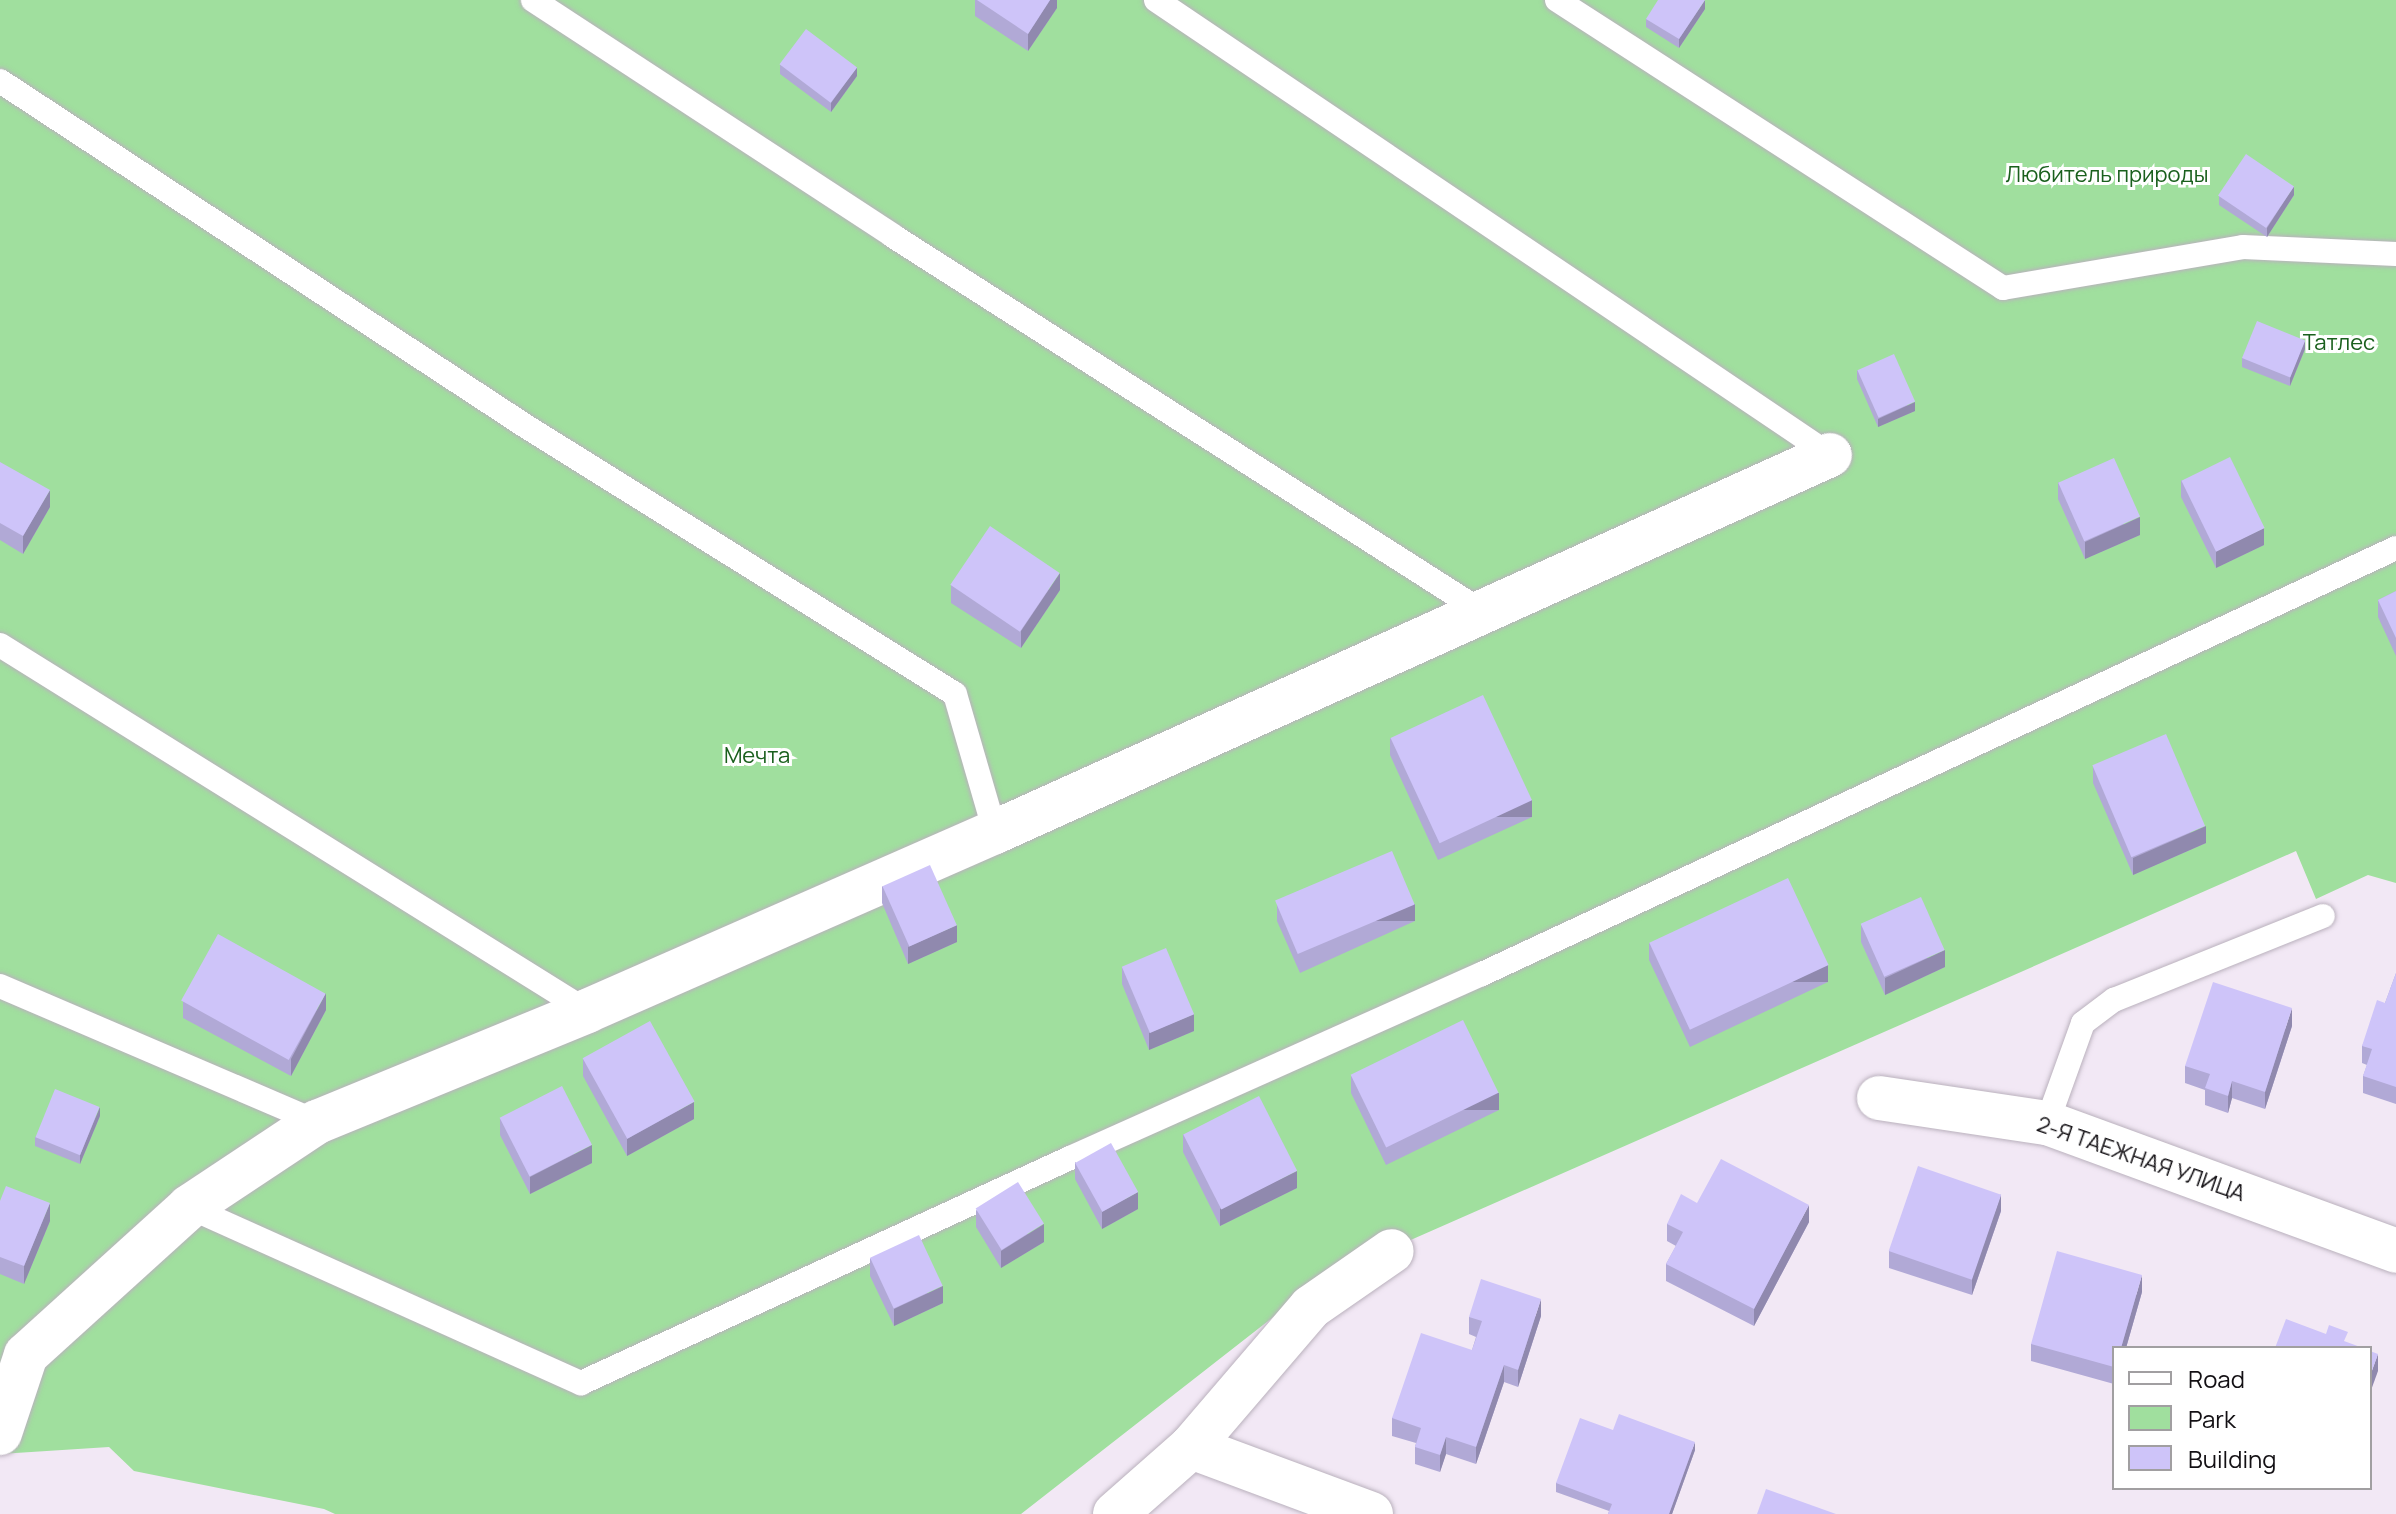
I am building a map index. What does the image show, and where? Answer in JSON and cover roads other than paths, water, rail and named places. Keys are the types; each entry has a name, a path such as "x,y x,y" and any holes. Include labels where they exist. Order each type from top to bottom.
{"street":[{"path":"0,1433 26,1355 189,1207 317,1122 587,1011 995,832 1830,455"},
{"name":"2-Я ТАЕЖНАЯ УЛИЦА","path":"1879,1098 2047,1123 2396,1251"},
{"path":"1115,1514 1191,1447 1311,1307 1392,1251"},
{"path":"1191,1447 1371,1514"}],"lane":[{"path":"533,0 893,236 1484,613"},
{"path":"1156,0 1830,455"},
{"path":"1557,0 2003,288 2243,247 2396,254"},
{"path":"0,81 527,427 955,694 995,832"},
{"path":"189,1207 581,1383 1070,1158 1482,974 2396,548"},
{"path":"0,645 587,1011"},
{"path":"2047,1123 2083,1023 2114,1000 2323,916"},
{"path":"0,986 317,1122"}],"park label":[{"name":"Любитель природы","path":"2107,175"},
{"name":"Татлес","path":"2339,343"},
{"name":"Мечта","path":"757,756"}]}
